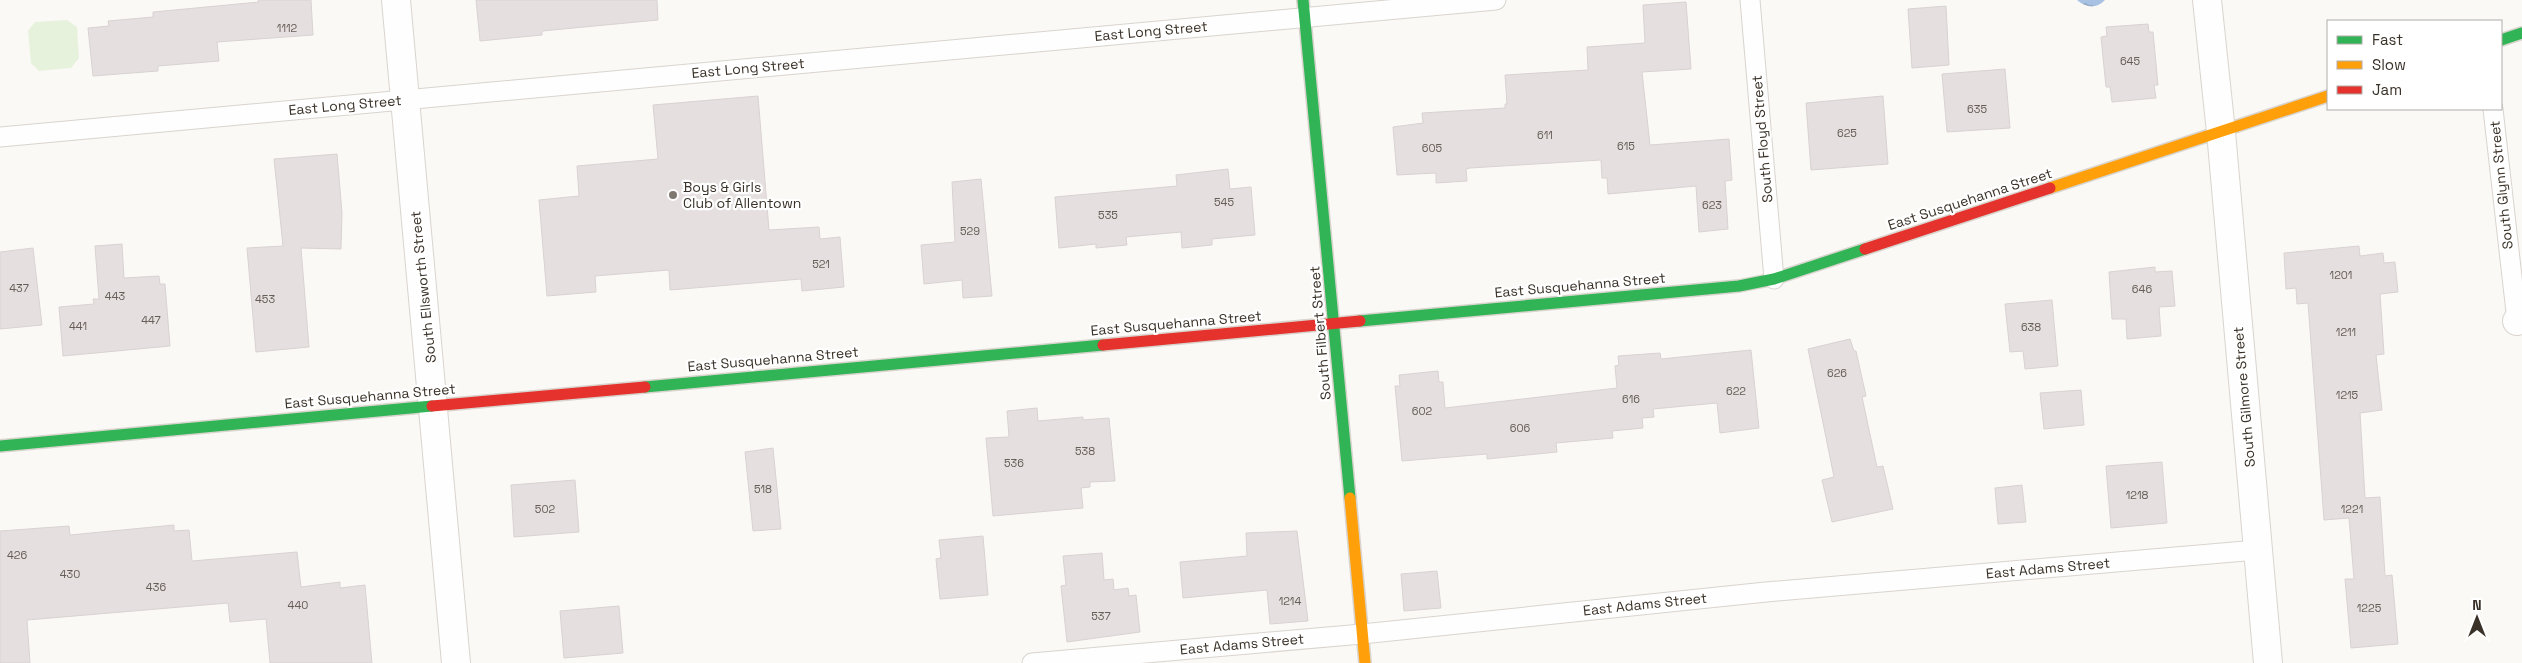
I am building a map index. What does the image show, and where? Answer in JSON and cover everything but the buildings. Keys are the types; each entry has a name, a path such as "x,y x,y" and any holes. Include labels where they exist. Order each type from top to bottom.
{"main road":[{"name":"South Filbert Street","path":"1304,8 1335,323 1365,663"},
{"path":"2502,40 2522,33"},
{"name":"East Susquehanna Street","path":"0,446 1739,286 1774,279 2327,96"}],"street":[{"name":"South Ellsworth Street","path":"396,0 456,663"},
{"name":"South Gilmore Street","path":"2207,0 2221,132 2268,663"}],"lane":[{"name":"East Long Street","path":"0,137 405,100 1304,8 1496,0"},
{"name":"South Floyd Street","path":"1750,0 1774,279"},
{"name":"South Glynn Street","path":"2493,110 2519,321"},
{"name":"East Adams Street","path":"1032,663 1362,634 1766,592 2257,550"}],"green space":[{"path":"67,20 77,27 79,58 71,68 39,71 31,63 28,31 35,22"}],"water":[{"path":"2077,0 2105,0 2099,5 2091,6 2084,5"}],"traffic: fast":[{"path":"1303,0 1350,498"},
{"path":"2502,40 2522,33"},
{"path":"1360,321 1739,286 1774,279 1865,249"},
{"path":"645,387 1103,345"},
{"path":"0,446 432,406"}],"traffic: slow":[{"path":"2050,188 2327,96"},
{"path":"1350,498 1365,663"}],"traffic: jam":[{"path":"1865,249 2050,188"},
{"path":"1103,345 1360,321"},
{"path":"432,406 645,387"}],"place":[{"name":"Boys & Girls Club of Allentown","path":"673,195"}]}
